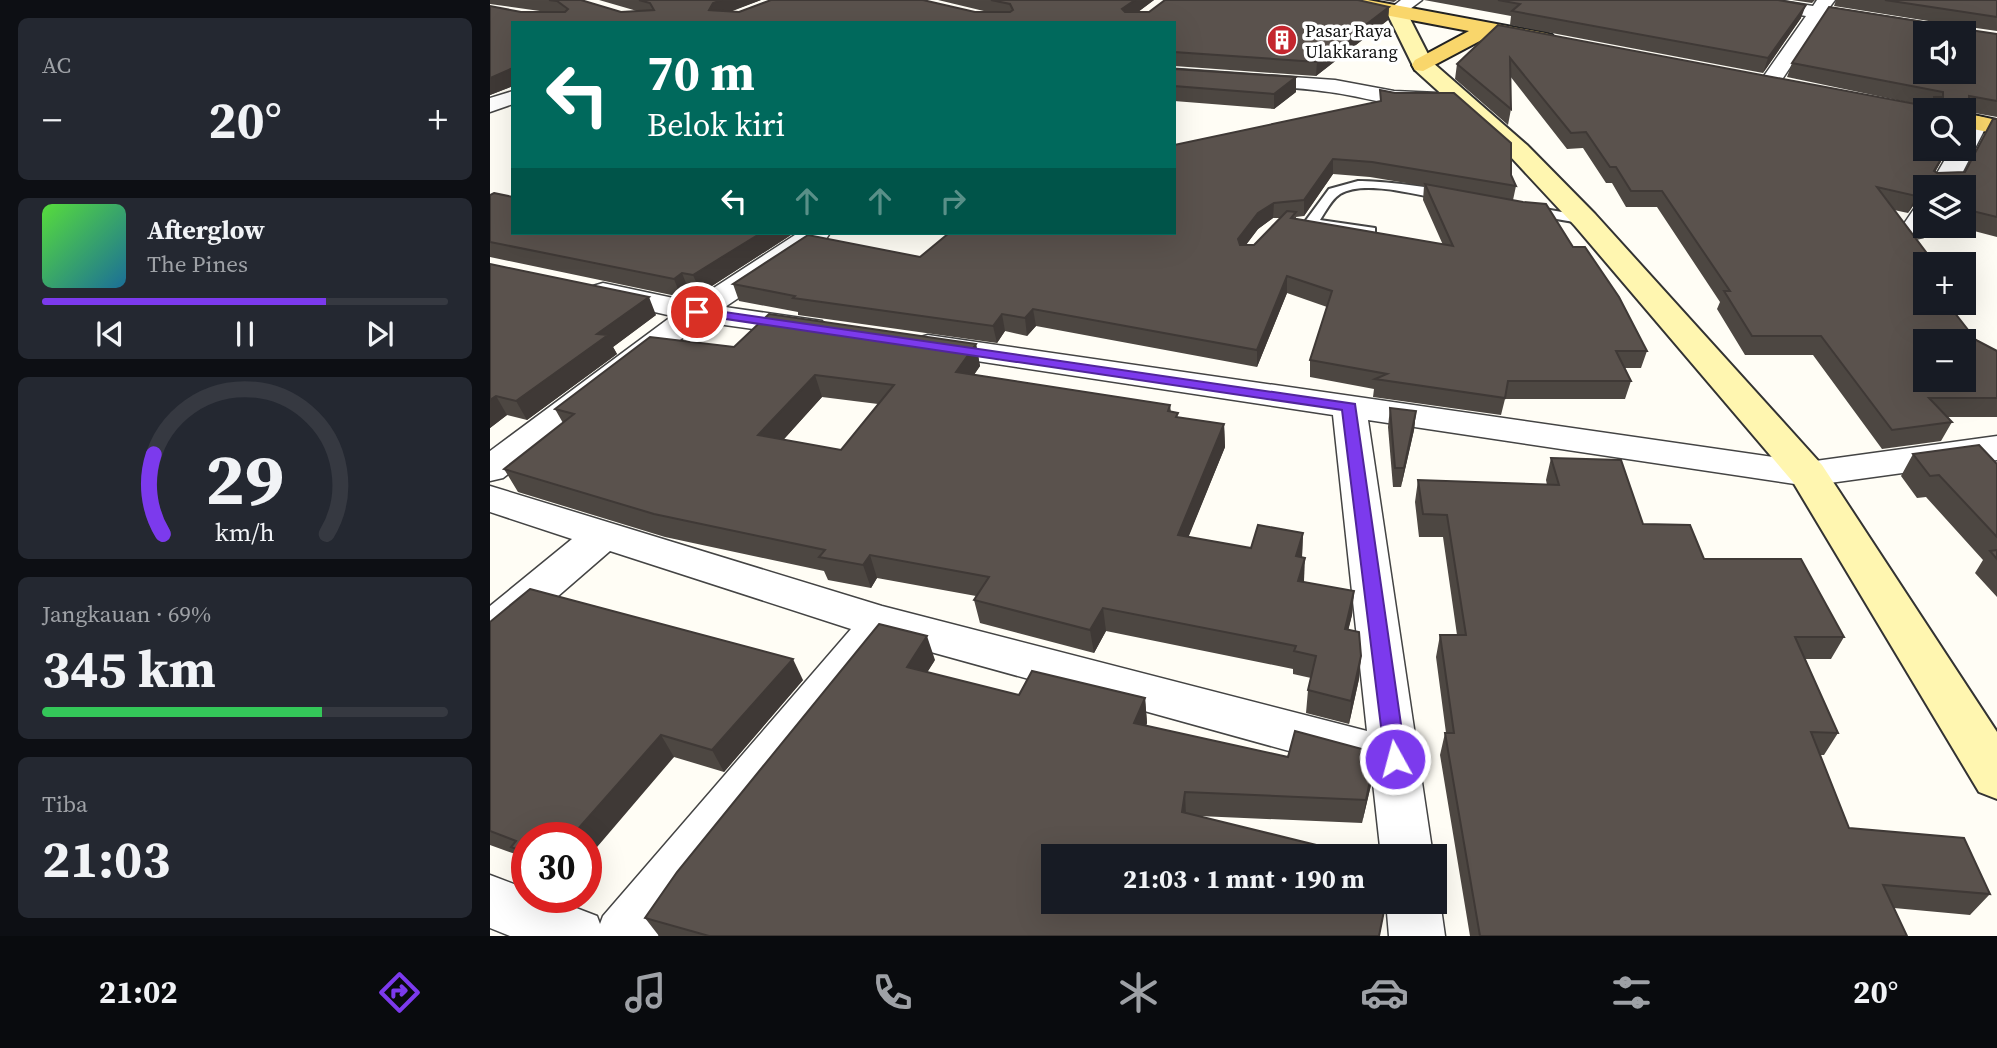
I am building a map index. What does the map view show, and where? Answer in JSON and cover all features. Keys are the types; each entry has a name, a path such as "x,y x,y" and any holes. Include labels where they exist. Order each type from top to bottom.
{"main road":[{"path":"1338,0 1404,6 1488,28 1564,42"},
{"path":"1404,6 1423,65 1518,150 1585,220 1808,474 1997,776"},
{"path":"1423,65 1488,28"},
{"path":"1744,77 1796,88"}],"street":[{"path":"1740,0 1822,6 1913,25"},
{"path":"1770,82 1822,6"},
{"path":"1176,75 1335,86 1394,98 1459,97"},
{"path":"490,105 511,98"},
{"path":"1949,175 1979,123"},
{"path":"490,469 697,312 813,235"},
{"path":"580,287 697,312 846,333"},
{"path":"901,341 1808,474 1997,448"},
{"path":"1349,407 1406,844"},
{"path":"490,499 882,622 1395,759"},
{"path":"490,630 602,536"},
{"path":"623,936 882,622"},
{"path":"490,901 577,936"},
{"path":"1415,914 1418,936"}],"lane":[{"path":"1311,223 1332,194 1348,185 1370,184 1461,199"},
{"path":"1516,208 1585,220"},
{"path":"1292,221 1370,231"}],"building":[{"path":"549,0 581,0 621,12 654,10 650,3 639,0 722,0 713,3 709,10 739,12 771,0 923,0 975,12 1013,10 1010,4 991,0 1135,0 1122,9 1125,12 1149,12 1165,0 1358,0 1389,7 1317,62 1176,52 1176,21 511,21 511,69 490,78 490,6 521,12 565,12 568,9 557,1"},
{"path":"1498,0 1778,0 1806,5 1768,58 1512,11 1520,4"},
{"path":"1885,0 1997,0 1997,17"},
{"path":"1829,7 1917,21 1913,21 1913,84 1976,84 1976,31 1997,34 1997,101 1969,96 1934,98 1943,97 1943,92 1792,63"},
{"path":"1498,25 1913,104 1913,161 1940,161 1934,171 1937,173 1965,172 1971,161 1976,161 1976,151 1993,119 1997,119 1997,217 1976,212 1976,175 1913,175 1913,195 1877,187 1926,252 1913,252 1913,315 1956,315 1967,329 1913,329 1913,392 1976,392 1976,340 1997,351 1997,398 1929,398 1952,422 1892,430 1821,336 1752,336 1724,291 1730,291 1662,191 1631,191 1616,167 1610,167 1586,132 1571,133 1510,58 1511,109 1457,64"},
{"path":"1176,69 1296,77 1274,94 1176,86"},
{"path":"1380,90 1395,93 1454,93 1511,143 1511,175 1516,186 1372,162 1333,159 1304,200 1274,203 1258,213 1238,239 1240,245 1254,245 1287,211 1296,212 1291,218 1453,246 1425,184 1546,204 1573,247 1585,247 1619,297 1647,351 1616,351 1631,381 1508,381 1505,398 1375,379 1387,374 1310,360 1332,291 1287,276 1257,350 1033,309 1025,318 1002,314 993,326 793,298 795,296 733,284 808,235 920,257 947,235 1176,235 1176,145 1381,101"},
{"path":"494,193 511,197 511,235 758,235 693,275 682,273 674,279 490,242 490,195"},
{"path":"490,264 649,297 597,334 608,335 516,401 496,396 490,400"},
{"path":"769,314 976,344 956,372 1170,405 1168,411 1178,413 1176,417 1224,424 1178,535 1251,548 1258,525 1303,533 1296,556 1305,558 1298,581 1354,591 1345,629 1359,632 1361,656 1351,701 1308,690 1316,656 1294,651 1296,646 1103,608 1090,630 974,600 989,577 870,555 863,565 819,557 825,550 654,514 504,469 574,414 555,409 650,337 734,347","holes":["815,375 894,385 841,450 758,435"]},
{"path":"1390,408 1416,411 1404,468 1395,468"},
{"path":"1979,445 1997,464 1997,537 1939,475 1930,476 1913,454"},
{"path":"1551,458 1621,460 1643,524 1690,525 1704,559 1801,559 1844,637 1795,637 1838,733 1811,732 1849,828 1964,838 1990,894 1883,885 1907,936 1480,936 1445,733 1454,733 1440,635 1466,635 1447,515 1423,514 1418,480 1559,485"},
{"path":"1997,550 1997,559 1990,551"},
{"path":"530,589 793,659 712,750 661,735 584,822 511,822 511,839 490,831 490,622"},
{"path":"879,624 927,636 907,667 1019,695 1032,671 1145,698 1134,723 1288,757 1295,731 1373,752 1374,761 1366,800 1185,792 1182,812 1312,844 1041,844 1041,914 1383,914 1379,936 709,936 645,918 677,872"}],"place":[{"name":"Pasar Raya Ulakkarang","path":"1282,40"}],"route":[{"path":"697,312 1349,407 1395,759"}]}
